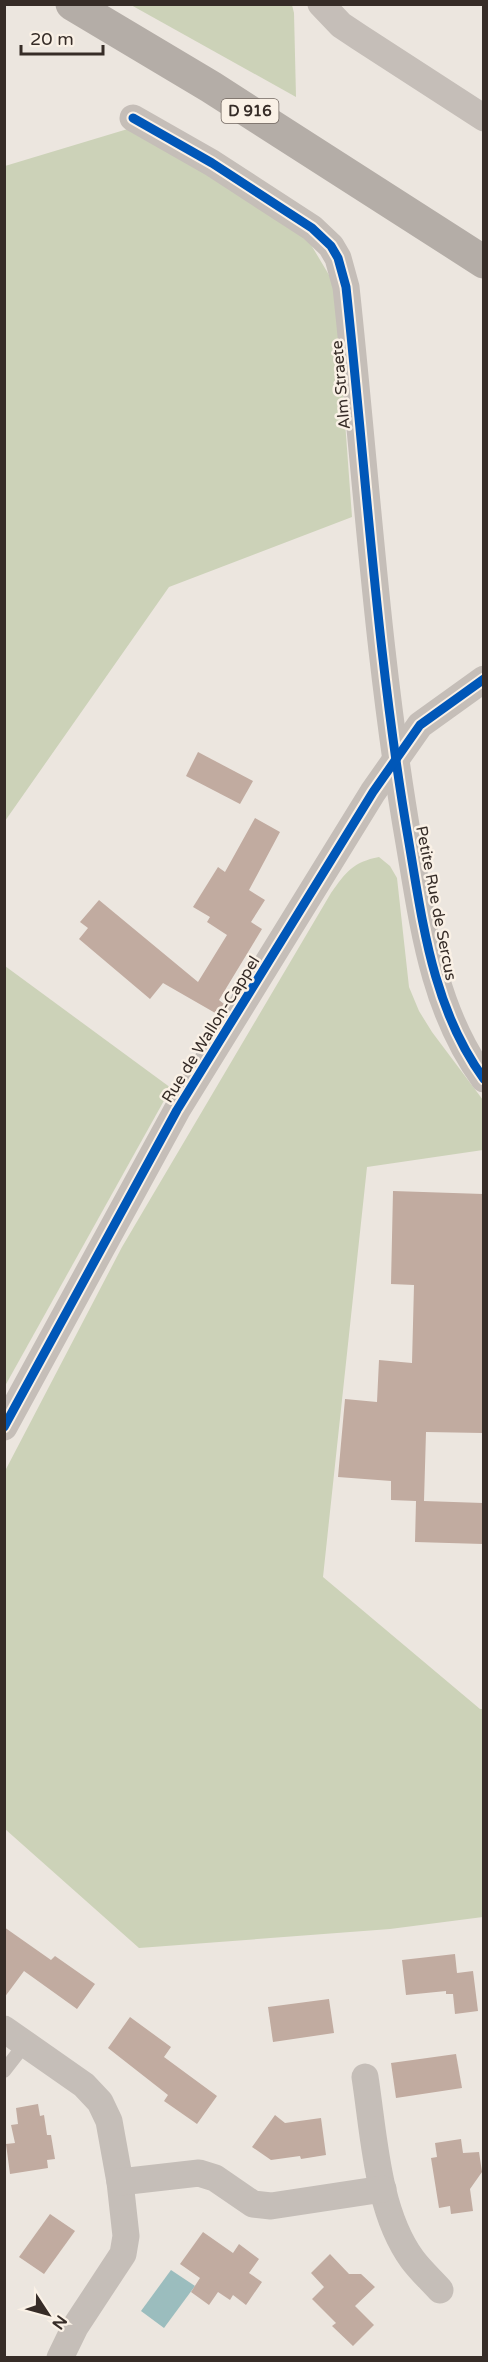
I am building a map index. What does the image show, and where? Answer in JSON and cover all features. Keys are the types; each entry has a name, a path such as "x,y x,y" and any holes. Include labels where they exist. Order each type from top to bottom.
{"main road":[{"name":"D 916","path":"72,4 211,87 483,262"}],"street":[{"path":"321,4 341,25 359,38 483,118"},
{"name":"Alm Straete","path":"134,118 198,154 312,228 331,246 338,258 346,287 394,759"},
{"name":"Rue de Wallon-Cappel","path":"4,1427 177,1110 394,759 420,725 483,679"},
{"name":"Petite Rue de Sercus","path":"394,759 426,939 436,980 458,1037 483,1079"},
{"path":"15,2036 84,2085 100,2102 109,2121 120,2182 126,2236 123,2254 75,2327 60,2358"},
{"path":"365,2077 382,2189 395,2229 412,2260 440,2290"},
{"path":"120,2182 199,2173 215,2178 253,2204 271,2206 382,2189"}],"lane":[{"path":"4,2071 15,2036"}],"green space":[{"path":"131,5 292,5 296,97"},
{"path":"131,128 301,228 335,285 352,517 169,587 5,821 5,166"},
{"path":"379,857 390,866 397,878 409,987 419,1011 483,1100 483,1150 367,1167 323,1577 480,1709 483,1709 483,1917 390,1929 139,1948 5,1829 5,1471 122,1247 331,893 341,879 356,865"},
{"path":"5,966 171,1088 5,1386"}],"water":[{"path":"171,2270 195,2286 164,2328 141,2311"}],"building":[{"path":"198,752 253,781 240,804 186,776"},
{"path":"255,818 280,832 249,890 265,900 251,922 262,929 219,1000 224,1004 217,1014 163,983 150,999 79,939 88,928 80,922 99,900 198,982 227,935 207,922 210,917 193,907 218,867 225,872"},
{"path":"393,1191 483,1194 483,1433 426,1432 424,1501 483,1503 483,1544 415,1542 416,1501 391,1500 391,1481 338,1477 345,1399 377,1402 379,1360 412,1363 414,1285 391,1284"},
{"path":"4,1927 51,1960 55,1956 95,1984 77,2009 24,1971 4,1998"},
{"path":"455,1954 457,1973 473,1971 478,2011 455,2014 453,1994 446,1994 446,1991 406,1995 402,1960"},
{"path":"329,1999 334,2033 273,2042 268,2007"},
{"path":"130,2017 171,2047 164,2057 217,2096 197,2124 164,2101 168,2095 108,2048"},
{"path":"456,2054 462,2088 396,2098 391,2063"},
{"path":"38,2104 40,2116 44,2115 47,2135 51,2135 55,2159 47,2160 48,2168 10,2174 6,2144 15,2143 11,2125 18,2124 16,2108"},
{"path":"275,2115 285,2123 321,2118 326,2155 271,2160 252,2147"},
{"path":"461,2139 463,2153 479,2152 482,2172 470,2189 473,2211 451,2214 450,2206 439,2208 431,2158 437,2157 435,2143"},
{"path":"50,2214 75,2231 44,2274 19,2257"},
{"path":"203,2232 233,2253 239,2244 259,2259 249,2273 262,2282 246,2305 233,2295 230,2300 218,2292 209,2305 191,2292 200,2278 180,2264"},
{"path":"330,2254 349,2274 361,2274 375,2287 355,2306 374,2325 353,2346 332,2326 336,2323 312,2299 324,2287 311,2273"}],"cycle path":[{"path":"133,118 212,163 312,228 331,246 338,258 346,287 388,705 419,905 442,995 453,1024 484,1079"},
{"path":"4,1427 177,1110 373,792 420,725 484,679"}]}
